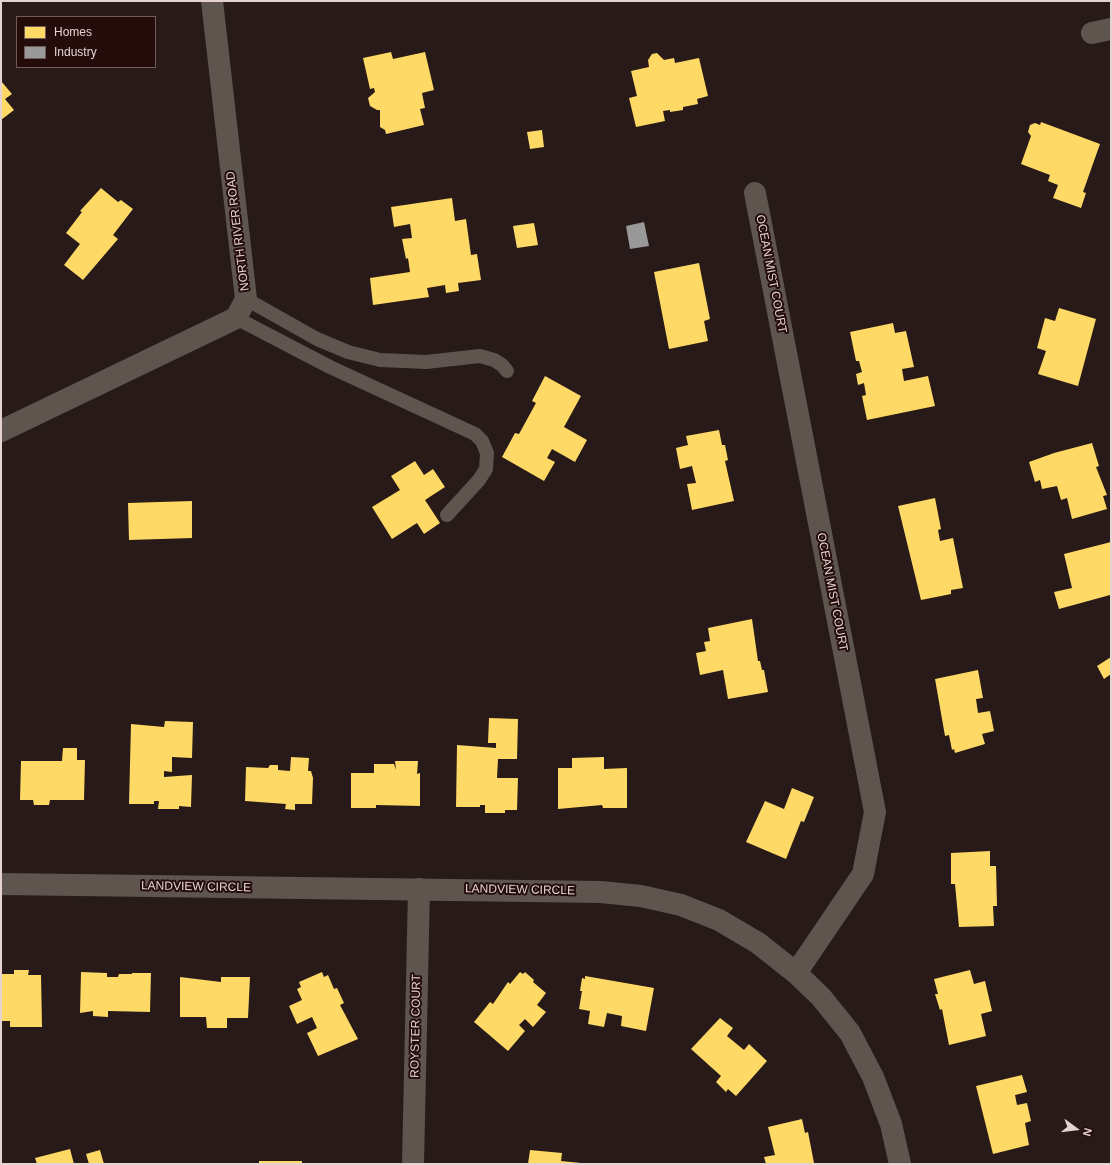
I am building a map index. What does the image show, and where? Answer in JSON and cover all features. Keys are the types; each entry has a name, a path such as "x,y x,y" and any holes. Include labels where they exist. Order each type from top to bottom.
{"street":[{"name":"NORTH RIVER ROAD","path":"212,1 246,299 236,318"},
{"name":"OCEAN MIST COURT","path":"755,192 875,812 863,874 796,973"},
{"path":"1,431 236,318"},
{"name":"LANDVIEW CIRCLE","path":"1,884 601,892 641,896 681,905 719,920 758,943 796,973 821,997 850,1033 873,1077 891,1124 900,1164"},
{"name":"ROYSTER COURT","path":"413,1164 419,889"}],"lane":[{"path":"246,299 318,339 348,352 380,360 426,362 480,356 494,360 502,365 507,371"},
{"path":"236,318 330,367 475,434 482,441 487,453 486,468 479,480 447,515"}],"building: Homes":[{"path":"391,52 393,59 425,52 434,90 422,93 425,108 420,109 424,125 386,134 385,130 380,127 380,110 370,106 368,98 375,92 374,88 370,89 363,58"},
{"path":"657,53 664,60 674,58 675,63 699,58 708,96 697,99 698,104 683,107 683,110 670,112 670,110 663,111 665,121 636,127 629,98 637,96 631,71 649,67 648,60 652,54"},
{"path":"1,81 12,94 5,99 14,110 1,120"},
{"path":"1041,122 1100,144 1083,192 1086,193 1081,208 1053,198 1058,185 1048,181 1050,175 1021,164 1031,136 1028,132 1030,125 1035,123 1040,125"},
{"path":"542,130 544,147 530,149 527,132"},
{"path":"101,188 118,202 121,200 133,209 113,235 118,239 83,280 64,265 80,244 66,233 82,212 80,211"},
{"path":"452,198 455,221 466,219 471,255 477,254 481,280 458,283 459,291 446,293 445,285 427,288 429,297 373,305 370,278 410,272 408,258 406,259 402,239 412,238 410,224 394,227 391,207"},
{"path":"534,223 538,245 517,248 513,226"},
{"path":"699,263 710,319 704,321 708,341 669,349 654,272"},
{"path":"1059,308 1096,319 1078,386 1038,374 1046,351 1037,348 1045,318 1055,321"},
{"path":"893,323 895,333 906,331 914,367 902,369 904,381 928,376 935,406 867,420 862,396 866,395 864,383 858,385 856,374 862,372 859,361 856,361 850,332"},
{"path":"545,376 581,396 564,427 587,440 575,462 552,449 547,458 555,462 544,481 502,457 515,433 519,434 536,403 532,401"},
{"path":"719,430 722,445 725,445 728,460 725,461 734,501 692,510 687,484 696,483 692,466 680,469 676,448 688,445 686,436"},
{"path":"1092,443 1099,466 1096,467 1107,495 1103,496 1107,509 1072,519 1067,498 1061,500 1057,486 1042,489 1040,480 1035,482 1029,462 1054,453"},
{"path":"415,461 424,475 433,469 445,487 425,500 440,523 424,534 417,523 392,539 372,507 400,490 391,476"},
{"path":"935,498 941,529 938,530 940,541 953,538 963,588 951,590 951,594 921,600 898,506"},
{"path":"192,501 192,538 129,540 128,503"},
{"path":"1111,542 1111,598 1110,595 1059,609 1054,592 1072,588 1064,554"},
{"path":"752,619 758,661 760,661 762,670 764,670 768,692 728,699 723,670 700,675 696,653 706,651 704,642 710,641 708,628"},
{"path":"1111,657 1111,674 1104,679 1097,666"},
{"path":"978,670 983,698 976,699 978,713 990,711 994,731 982,734 985,744 955,753 954,749 952,750 949,735 945,736 935,679"},
{"path":"489,718 518,719 517,759 498,759 497,778 518,778 517,810 505,810 505,813 485,813 485,805 480,805 480,807 456,807 457,745 496,748 496,743 488,743"},
{"path":"165,721 193,722 192,758 172,757 172,772 164,771 164,777 192,775 191,807 179,806 179,809 158,809 159,801 154,801 154,804 129,804 131,724 164,727"},
{"path":"63,748 77,748 77,760 85,760 84,800 50,800 49,805 34,805 33,800 20,800 21,761 62,761"},
{"path":"291,757 309,758 308,771 311,771 313,778 312,804 295,804 295,810 285,809 286,804 245,801 246,767 268,768 270,765 278,765 278,770 290,771"},
{"path":"604,757 604,769 627,768 627,808 603,808 602,805 558,809 558,768 572,768 572,758"},
{"path":"395,761 418,761 417,774 420,773 420,806 376,805 376,808 351,808 351,773 374,773 374,764 394,764 396,770"},
{"path":"792,788 814,797 804,822 801,821 786,859 746,842 765,801 784,809"},
{"path":"990,851 990,866 996,866 997,906 993,906 994,926 959,927 955,884 951,884 951,853"},
{"path":"14,970 29,970 28,975 41,975 42,1027 10,1027 10,1021 1,1021 1,974 14,974"},
{"path":"970,970 974,984 985,981 992,1011 981,1014 986,1036 949,1045 942,1009 940,1010 935,994 938,994 934,979"},
{"path":"81,972 107,973 107,977 118,977 119,974 151,973 150,1012 108,1011 108,1017 93,1016 93,1011 80,1013"},
{"path":"322,972 324,977 328,975 334,989 337,988 344,1003 340,1005 358,1039 318,1056 307,1033 317,1028 312,1017 297,1024 289,1006 302,1000 297,989 301,987 299,982"},
{"path":"520,972 523,974 525,972 534,980 533,982 546,993 537,1005 546,1012 533,1027 525,1019 519,1025 525,1031 508,1051 474,1022 490,1002 493,1004 508,982 510,984"},
{"path":"585,976 654,988 646,1031 621,1026 622,1016 607,1013 604,1027 588,1024 590,1011 579,1009 582,991 580,991 582,978 585,979"},
{"path":"180,977 221,982 221,977 250,977 248,1018 227,1018 227,1028 207,1028 206,1017 180,1017"},
{"path":"720,1018 733,1028 727,1036 744,1050 749,1044 767,1061 736,1096 728,1089 726,1092 716,1082 721,1076 691,1049"},
{"path":"1022,1075 1027,1092 1015,1095 1017,1105 1027,1103 1031,1121 1025,1123 1029,1145 993,1154 976,1086"},
{"path":"802,1119 805,1133 808,1132 814,1163 766,1164 764,1157 775,1155 768,1127"},
{"path":"70,1149 74,1164 37,1164 35,1158"},
{"path":"100,1150 104,1164 89,1164 86,1154"},
{"path":"530,1150 562,1153 561,1161 581,1164 528,1164"},
{"path":"259,1161 302,1161 302,1164 259,1164"}],"building: Industry":[{"path":"644,222 649,246 630,249 626,226"}]}
